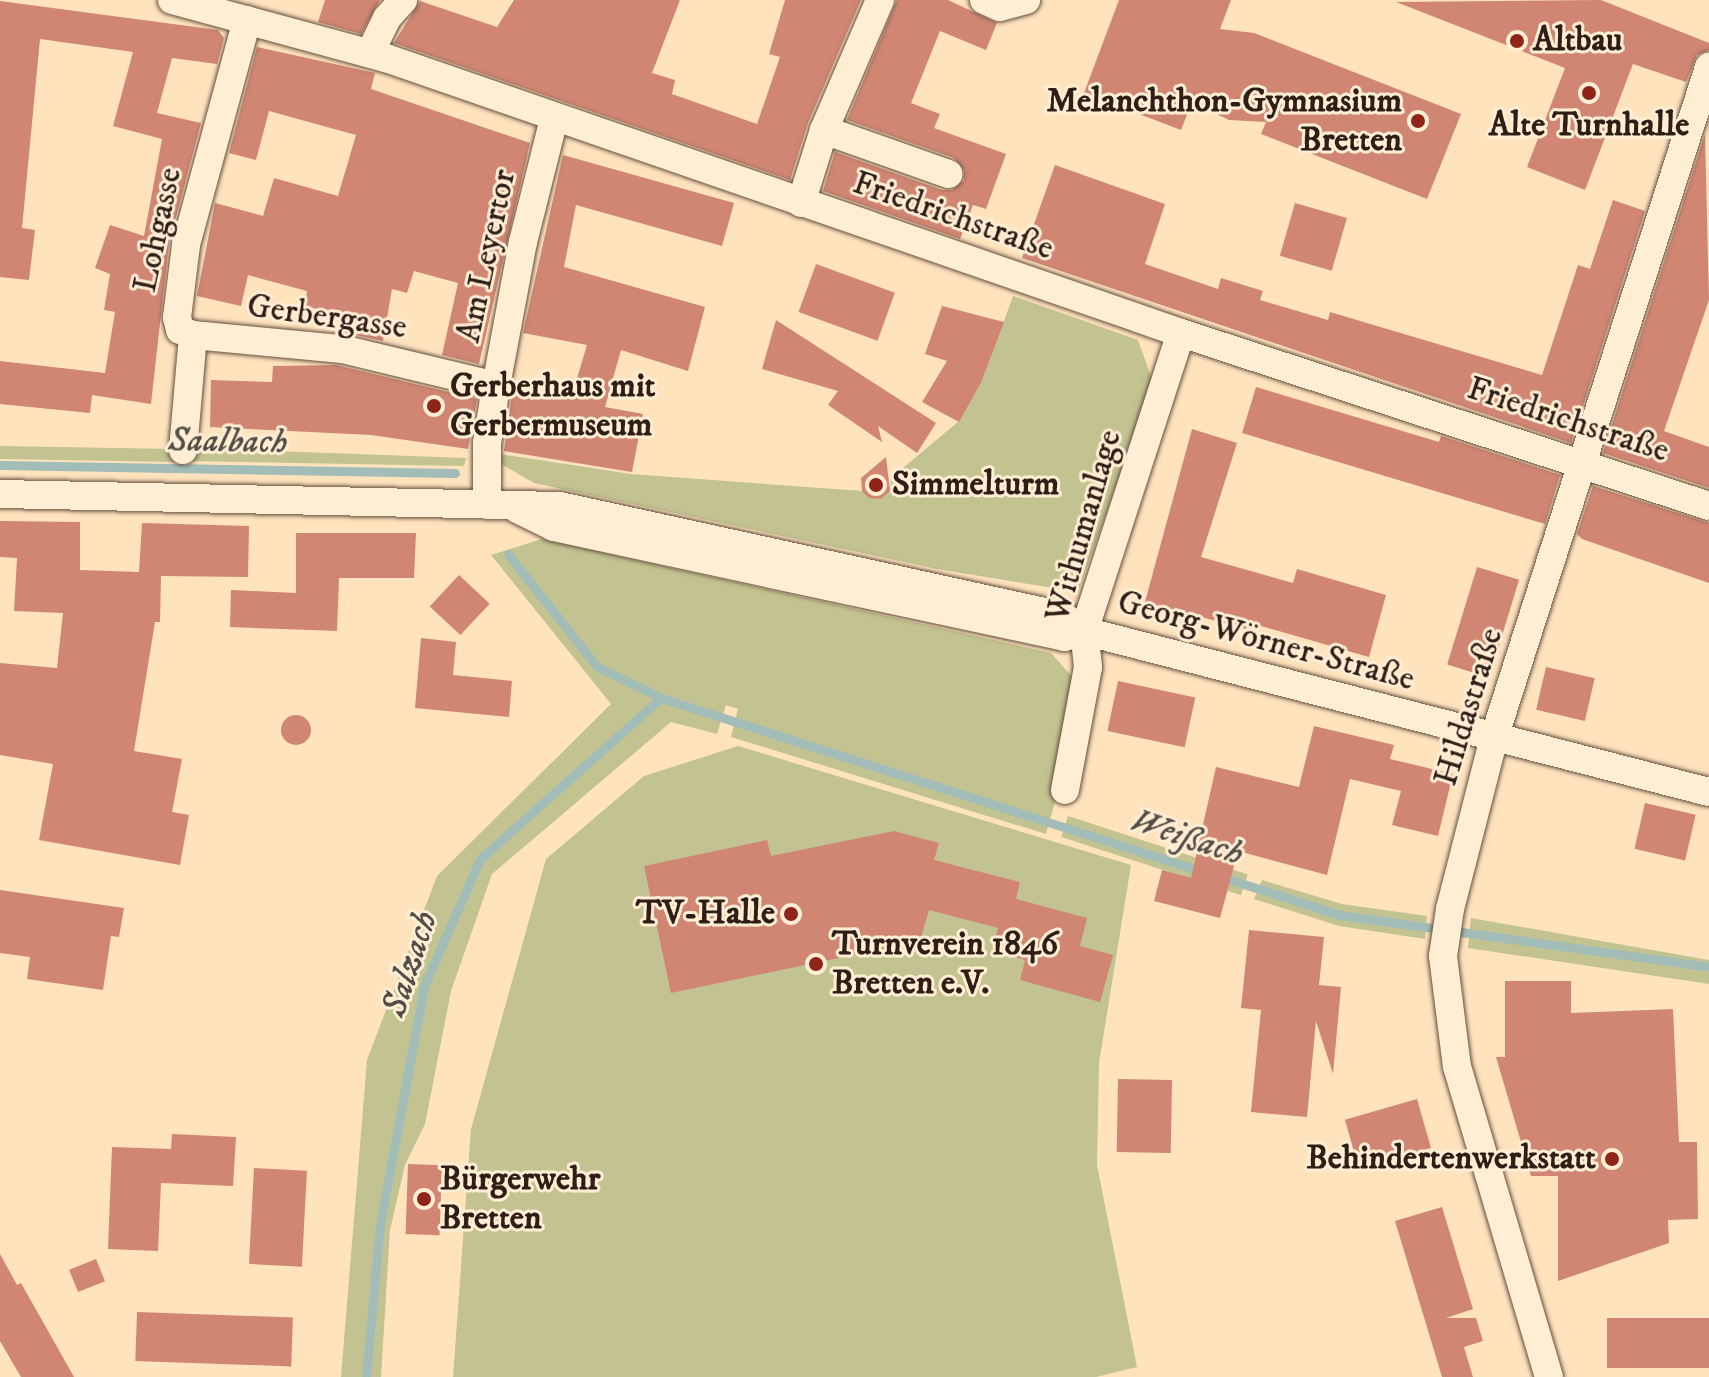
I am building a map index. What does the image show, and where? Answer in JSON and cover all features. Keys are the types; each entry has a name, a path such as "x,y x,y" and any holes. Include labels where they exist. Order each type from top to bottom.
{"street":[{"name":"Friedrichstraße","path":"172,0 263,15 554,119 1181,333 1585,461 1709,506"},
{"path":"370,53 387,18 403,0"},
{"path":"801,203 824,130 880,0"},
{"path":"984,0 1000,7 1026,0"},
{"name":"Lohgasse","path":"183,450 182,411 193,335 180,330 177,317 186,245 263,15"},
{"name":"Hildastraße","path":"1549,1377 1457,1067 1443,956 1450,909 1494,738 1709,67"},
{"name":"Am Leyertor","path":"487,505 487,443 496,386 523,242 554,119"},
{"path":"824,130 948,174"},
{"name":"Withumanlage","path":"1065,790 1088,667 1084,631 1181,333"},
{"name":"Gerbergasse","path":"193,335 342,349 496,386"},
{"name":"Georg-Wörner-Straße","path":"0,494 487,505 517,509 554,527 787,578 1064,637 1084,631 1709,792"}],"green space":[{"path":"1013,296 1138,340 1153,382 1078,592 937,569 534,483 501,464 499,454 631,474 862,491 881,499 890,491 891,478 959,421 983,379"},
{"path":"0,446 175,449 175,462 0,459"},
{"path":"191,448 466,458 464,466 191,461"},
{"path":"542,539 1051,653 1075,680 1055,802 1046,834 731,737 738,709 726,705 717,734 671,722 492,874 451,991 425,1124 405,1165 390,1230 381,1377 341,1377 367,1060 437,876 611,704 491,555"},
{"name":"Turnverein 1846 Bretten e.V.","path":"738,746 1131,865 1099,1063 1097,1165 1137,1367 1096,1377 453,1377 471,1129 546,859 644,776"},
{"path":"1068,816 1248,874 1241,895 1061,837"},
{"path":"1262,880 1342,904 1427,916 1425,939 1339,926 1254,899"},
{"path":"1471,918 1709,960 1709,984 1468,948"}],"building":[{"path":"325,0 380,0 361,34 318,22"},
{"path":"514,0 680,0 652,73 675,80 672,94 757,124 780,57 769,54 785,0 861,0 808,123 790,180 394,43 420,1 497,27"},
{"path":"897,0 948,0 997,23 986,50 940,31 911,103 940,114 934,128 1006,154 986,209 973,205 960,239 823,191 835,152 942,190 952,190 964,180 964,170 954,158 847,120"},
{"path":"1119,0 1231,0 1220,29 1254,33 1461,114 1427,199 1261,134 1266,122 1229,120 1192,102 1181,130 1084,93"},
{"path":"1601,0 1709,43 1709,50 1697,55 1686,82 1633,64 1585,190 1527,167 1565,68 1396,2"},
{"path":"0,1 218,30 224,38 217,64 172,58 157,113 201,123 169,243 151,404 92,395 90,413 0,404 0,361 105,373 115,312 104,310 110,274 95,268 110,225 144,236 162,139 113,126 133,52 40,39 22,228 35,230 29,280 0,277"},
{"path":"257,47 375,73 371,89 530,143 479,364 442,355 458,283 414,271 407,293 392,289 383,341 342,332 345,313 305,307 307,291 248,275 241,306 197,296 215,203 263,216 274,178 338,196 356,135 269,111 256,160 229,153"},
{"path":"1705,134 1709,300 1664,431 1709,447 1709,488 1603,453"},
{"path":"563,155 734,203 722,246 576,205 564,267 705,307 688,371 621,350 605,407 643,414 632,472 504,451 513,387 571,398 587,345 523,333"},
{"path":"1055,165 1165,204 1145,264 1218,289 1221,278 1263,291 1260,300 1328,320 1330,312 1542,375 1578,265 1590,269 1613,200 1645,211 1571,443 1022,258"},
{"path":"1295,203 1347,218 1332,271 1280,256"},
{"path":"816,264 895,293 877,341 799,312"},
{"path":"942,306 1004,322 982,381 959,422 922,402 947,361 925,354"},
{"path":"776,320 936,423 917,453 878,426 882,442 828,405 838,391 762,369"},
{"path":"336,365 477,399 468,449 371,435 210,427 211,380 272,382 273,366"},
{"path":"1256,387 1439,442 1441,436 1560,475 1545,524 1242,433"},
{"path":"1192,429 1237,443 1201,557 1293,583 1297,569 1386,595 1369,657 1247,622 1246,629 1145,602"},
{"name":"Simmelturm","path":"886,457 890,491 881,499 869,498 862,491 861,478"},
{"path":"1593,486 1709,523 1709,583 1582,539 1577,534"},
{"path":"0,521 80,522 80,570 139,572 142,523 249,526 248,577 161,576 160,622 155,622 134,751 182,759 172,812 189,815 180,865 39,840 53,764 0,755 0,663 57,668 63,613 14,611 17,558 0,557"},
{"path":"296,533 416,533 414,578 339,578 337,631 230,627 231,590 296,593"},
{"path":"1477,567 1519,580 1489,677 1447,665"},
{"path":"459,575 490,604 460,635 430,606"},
{"path":"421,638 456,642 453,675 512,681 509,717 415,708"},
{"path":"1546,667 1595,678 1585,721 1536,710"},
{"path":"1118,681 1195,697 1185,747 1107,731"},
{"path":"296,715 302,716 310,724 310,736 302,744 296,745 290,744 282,736 281,730 282,724 290,716"},
{"path":"1314,726 1394,745 1390,759 1453,774 1438,836 1392,825 1401,791 1350,779 1327,875 1238,851 1220,918 1154,901 1162,870 1191,878 1216,767 1299,787"},
{"path":"1645,803 1696,815 1685,860 1634,849"},
{"name":"TV-Halle","path":"894,831 939,843 934,860 1020,882 1016,899 1087,918 1080,946 1113,955 1100,1002 1020,980 1025,960 992,950 998,928 929,910 920,941 671,993 644,866 767,840 771,856"},
{"path":"0,890 124,908 119,937 111,936 103,990 27,979 30,957 0,953"},
{"path":"1249,930 1324,937 1319,985 1341,987 1333,1074 1316,1021 1307,1117 1251,1112 1261,1010 1241,1008"},
{"name":"Behindertenwerkstatt","path":"1505,981 1571,981 1571,1013 1673,1009 1679,1142 1697,1142 1698,1219 1668,1220 1669,1243 1558,1281 1558,1176 1531,1176 1496,1057 1505,1057"},
{"path":"1118,1079 1172,1080 1171,1153 1117,1152"},
{"path":"1417,1099 1431,1148 1359,1169 1345,1120"},
{"path":"172,1134 236,1137 233,1186 161,1183 158,1251 108,1249 112,1147 171,1149"},
{"name":"Bürgerwehr Bretten","path":"408,1164 442,1165 440,1235 406,1234"},
{"path":"254,1168 307,1171 302,1267 249,1264"},
{"path":"1442,1207 1473,1309 1446,1318 1476,1318 1483,1341 1464,1347 1473,1377 1442,1377 1395,1221"},
{"path":"0,1254 17,1285 21,1283 74,1377 21,1377 0,1341"},
{"path":"96,1259 105,1281 78,1292 69,1270"},
{"path":"137,1312 293,1317 291,1366 135,1361"},
{"path":"1607,1318 1709,1318 1709,1368 1607,1368"}],"waterway":[{"name":"Saalbach","path":"0,465 455,473"},
{"name":"Weißach","path":"508,554 596,666 661,698 1204,872"},
{"name":"Salzach","path":"366,1377 380,1224 424,986 480,859 661,698"},
{"name":"Weißach","path":"1222,877 1340,915 1709,967"}],"place":[{"name":"Altbau","path":"1517,41"},
{"name":"Alte Turnhalle","path":"1589,93"},
{"name":"Melanchthon-Gymnasium Bretten","path":"1418,121"},
{"name":"Gerberhaus mit Gerbermuseum","path":"434,406"},
{"name":"Simmelturm","path":"876,485"},
{"name":"TV-Halle","path":"791,914"},
{"name":"Turnverein 1846 Bretten e.V.","path":"816,964"},
{"name":"Behindertenwerkstatt","path":"1612,1159"},
{"name":"Bürgerwehr Bretten","path":"424,1199"}]}
